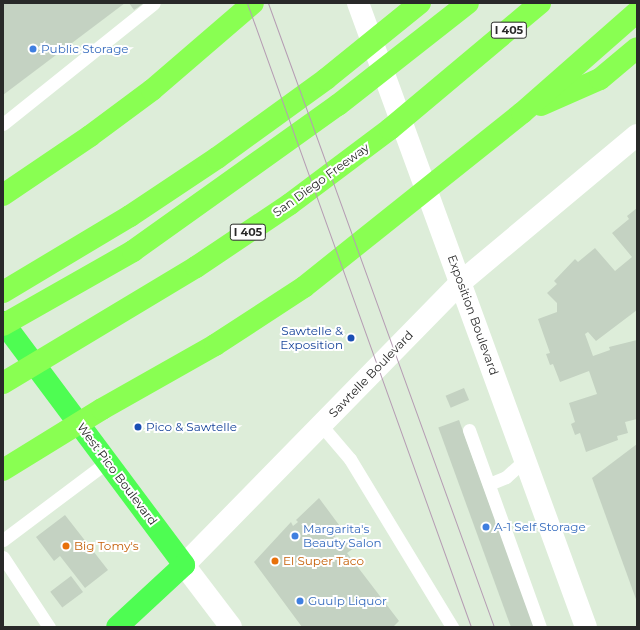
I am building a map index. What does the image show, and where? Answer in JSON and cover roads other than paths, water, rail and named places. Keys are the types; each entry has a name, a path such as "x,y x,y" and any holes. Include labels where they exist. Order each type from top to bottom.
{"highway":[{"path":"3,195 90,136 152,90 253,3"},
{"path":"3,292 130,216 217,158 326,79 420,3"},
{"name":"San Diego Freeway","path":"3,383 176,279 290,204 390,129 478,58 540,3"},
{"path":"3,325 133,251 338,104 464,6"},
{"path":"3,470 102,409 215,345 304,286 522,113 637,12"},
{"path":"522,113 600,79 637,48"}],"main road":[{"name":"Exposition Boulevard","path":"358,3 586,627"},
{"name":"Sawtelle Boulevard","path":"117,627 184,564 461,282 637,136"},
{"name":"West Pico Boulevard","path":"3,322 231,627"}],"lane":[{"path":"3,124 154,3"},
{"path":"321,425 350,459 452,627"},
{"path":"469,430 540,627"},
{"path":"489,484 506,477 525,460"},
{"path":"3,540 107,462"},
{"path":"3,557 49,627"}],"tram line":[{"path":"247,3 471,627"},
{"path":"268,3 494,627"}],"place":[{"name":"Public Storage","path":"33,49"},
{"name":"Sawtelle & Exposition","path":"351,338"},
{"name":"Pico & Sawtelle","path":"138,427"},
{"name":"A-1 Self Storage","path":"486,527"},
{"name":"Margarita's Beauty Salon","path":"295,536"},
{"name":"Big Tomy's","path":"66,546"},
{"name":"El Super Taco","path":"275,561"},
{"name":"Guulp Liquor","path":"300,601"}]}
